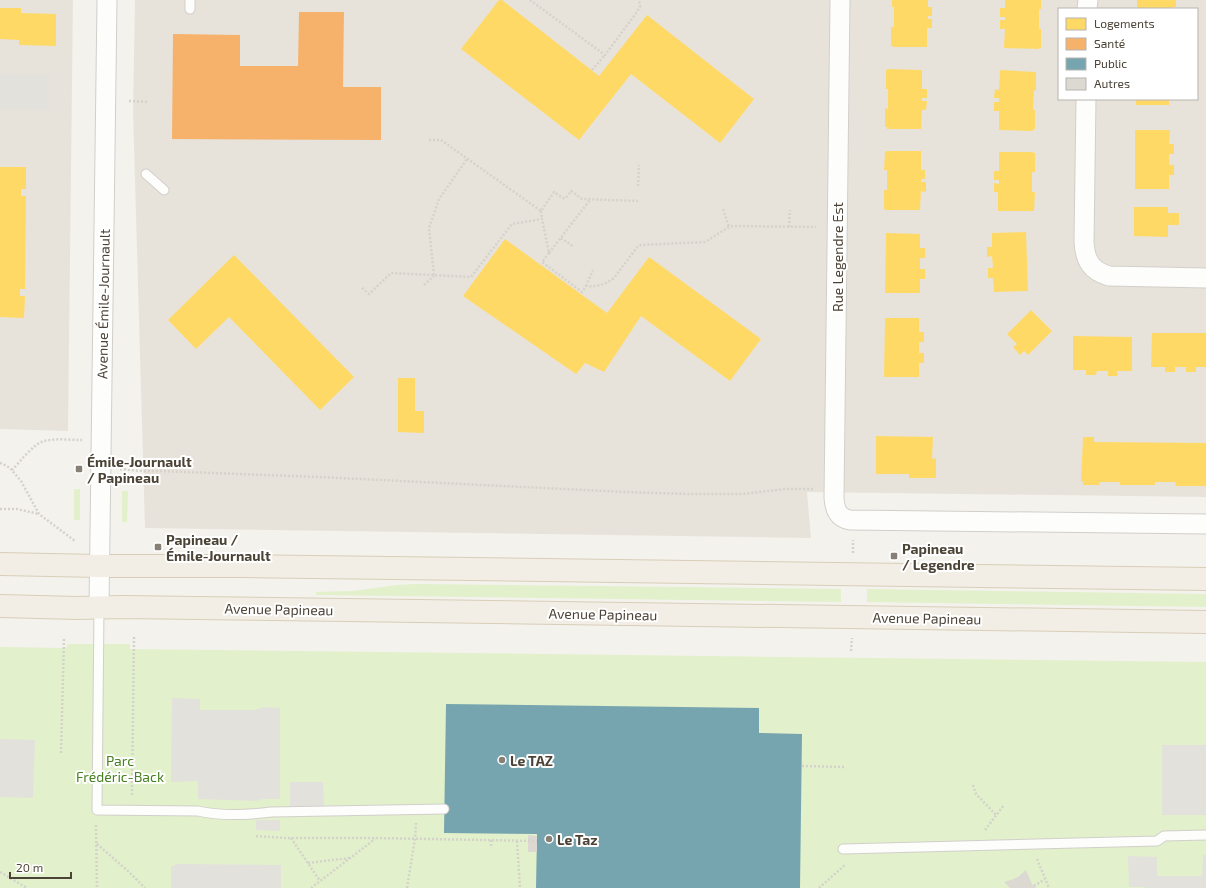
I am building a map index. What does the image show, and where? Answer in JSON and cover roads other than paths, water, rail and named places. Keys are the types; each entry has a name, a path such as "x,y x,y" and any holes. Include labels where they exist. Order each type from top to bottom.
{"main road":[{"path":"0,564 242,566 1206,580"},
{"name":"Avenue Papineau","path":"0,606 1206,622"}],"street":[{"name":"Avenue Émile-Journault","path":"99,608 107,0"},
{"name":"Rue Legendre Est","path":"840,0 834,498 837,513 842,518 850,520 1206,524"},
{"path":"1086,100 1084,242 1085,252 1089,262 1098,272 1109,276 1206,278"}],"lane":[{"path":"146,174 164,190"},
{"path":"99,608 97,810 198,811 209,814 256,814 271,812 444,809"},
{"path":"843,849 1157,841 1164,836 1206,836"}],"place":[{"name":"Émile-Journault / Papineau","path":"79,469"},
{"name":"Papineau / Émile-Journault","path":"158,547"},
{"name":"Papineau / Legendre","path":"894,556"},
{"name":"Le TAZ","path":"502,760"},
{"name":"Le Taz","path":"549,839"}],"park label":[{"name":"Parc Frédéric-Back","path":"120,768"}]}
